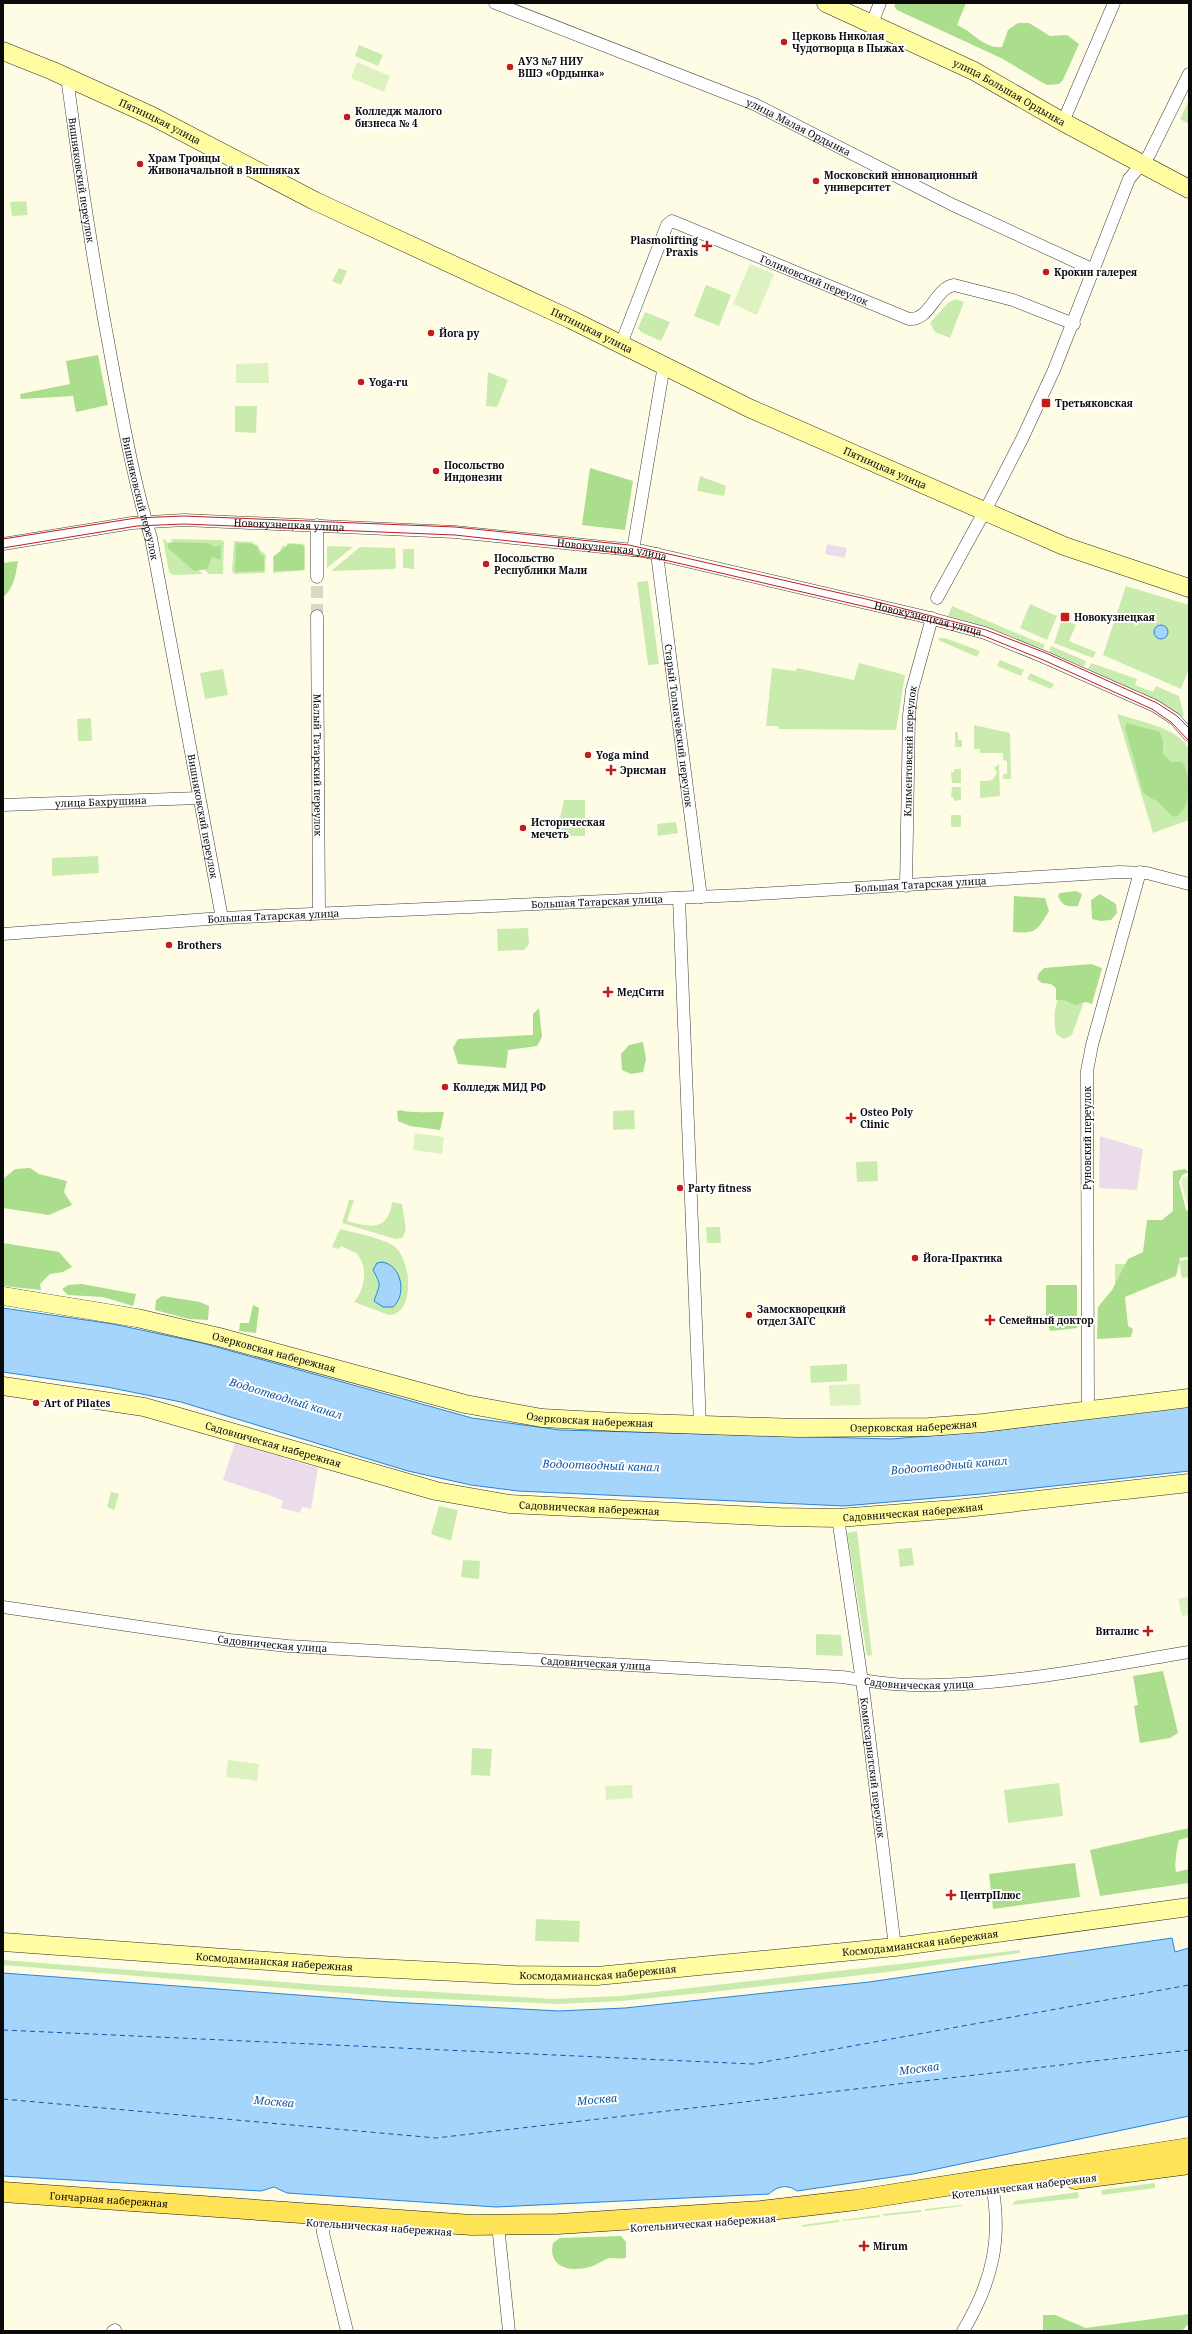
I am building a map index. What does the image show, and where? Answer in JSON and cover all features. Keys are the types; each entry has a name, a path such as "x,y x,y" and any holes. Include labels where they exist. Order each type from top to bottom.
{"main road":[{"name":"Котельническая набережная","path":"214,2211 559,2233 751,2221 992,2185 1189,2148"},
{"name":"Котельническая набережная","path":"992,2185 1189,2164"},
{"name":"Гончарная набережная","path":"3,2192 214,2211"},
{"name":"Гончарная набережная","path":"3,2200 214,2211"}],"street":[{"name":"улица Малая Ордынка","path":"495,3 759,107 953,204 1094,270"},
{"name":"улица Большая Ордынка","path":"826,3 974,71 1063,122 1189,189"},
{"path":"872,23 880,3"},
{"path":"1063,122 1114,3"},
{"name":"Пятницкая улица","path":"3,51 67,77 161,120 315,201 621,344 749,408 1064,546 1189,588"},
{"path":"937,598 985,511 1031,421 1074,324 1129,179 1152,150 1189,74"},
{"name":"Вишняковский переулок","path":"67,77 84,196 107,337 146,522 151,538 222,918"},
{"name":"Голиковский переулок","path":"621,344 667,225 672,221 909,319 921,316 947,287 954,285 1013,300 1074,324"},
{"path":"633,550 664,366"},
{"name":"Новокузнецкая улица","path":"3,544 146,522 184,520 470,533 633,550 657,554 932,618 985,633 1035,653 1155,706 1175,718 1189,734"},
{"path":"317,525 317,577"},
{"name":"Старый Толмачёвский переулок","path":"657,554 701,897"},
{"name":"Малый Татарский переулок","path":"317,616 319,914"},
{"name":"Климентовский переулок","path":"906,886 909,715 915,679 932,618"},
{"name":"улица Бахрушина","path":"3,805 199,798"},
{"name":"Большая Татарская улица","path":"3,934 222,918 701,897 1140,872 1189,884"},
{"name":"Руновский переулок","path":"1088,1410 1088,1070 1094,1039 1140,872"},
{"path":"679,898 700,1425"},
{"name":"Озерковская набережная","path":"3,1296 96,1310 180,1328 451,1401 512,1414 576,1420 812,1428 928,1427 983,1423 1189,1398"},
{"name":"Садовническая набережная","path":"3,1386 144,1407 200,1422 352,1468 469,1498 550,1506 838,1518 956,1509 1189,1483"},
{"name":"Комиссариатский переулок","path":"838,1518 861,1679 896,1947"},
{"name":"Садовническая улица","path":"3,1607 230,1640 288,1646 861,1679 910,1685 1007,1680 1189,1652"},
{"name":"Космодамианская набережная","path":"3,1942 342,1966 515,1975 597,1976 896,1947 1189,1907"},
{"path":"963,2331 982,2295 994,2258 997,2215 992,2185"},
{"path":"323,2219 325,2245 347,2331"},
{"path":"498,2230 509,2331"}],"shaded area":[{"path":"827,544 847,548 845,558 825,554"},
{"path":"1100,1136 1143,1149 1137,1190 1099,1188"},
{"path":"235,1443 318,1468 311,1509 302,1507 300,1513 281,1508 283,1501 277,1498 223,1480"}],"green space":[{"path":"896,3 966,3 957,25 989,45 996,47 1002,47 1008,30 1018,23 1029,23 1050,36 1067,35 1079,44 1063,80 1059,84 1048,85 1001,58 897,10 894,6"},
{"path":"359,45 383,55 378,66 355,56"},
{"path":"357,62 390,76 384,92 351,78"},
{"path":"1189,100 1189,124 1180,119"},
{"path":"26,201 28,215 12,216 10,202"},
{"path":"750,264 774,274 757,315 733,304"},
{"path":"339,268 347,271 341,285 332,281"},
{"path":"706,285 731,295 719,326 694,316"},
{"path":"956,299 964,302 950,338 935,332 930,323 948,303"},
{"path":"645,312 670,322 661,341 641,332 638,328"},
{"path":"98,355 108,405 76,412 73,396 21,399 20,394 70,384 66,361"},
{"path":"268,363 269,383 236,383 236,364"},
{"path":"488,372 508,380 497,407 486,406"},
{"path":"235,406 257,406 256,433 235,432"},
{"path":"590,468 633,481 625,530 582,525"},
{"path":"700,476 726,486 724,496 697,491"},
{"path":"163,539 203,574 173,575 169,572"},
{"path":"170,539 222,540 224,542 223,574 209,574"},
{"path":"234,541 253,542 253,544 258,545 260,550 266,555 265,573 234,574 232,571"},
{"path":"168,543 208,543 215,547 221,545 221,560 212,557 207,569 194,571 168,548"},
{"path":"236,543 250,544 257,547 260,554 264,556 264,571 235,572"},
{"path":"287,543 303,544 305,546 305,570 273,573 273,556 280,551 282,546 287,546"},
{"path":"289,544 302,545 304,547 304,570 274,571 274,557"},
{"path":"327,547 353,547 327,568"},
{"path":"360,547 395,548 396,567 394,569 331,571"},
{"path":"403,549 414,549 414,569 403,568"},
{"path":"18,561 10,590 3,597 3,563"},
{"path":"648,581 659,664 648,665 637,582"},
{"path":"1126,586 1189,605 1189,668 1181,689 1103,655"},
{"path":"1030,604 1057,616 1047,640 1020,628"},
{"path":"952,606 1045,645 1043,649 988,627 948,616"},
{"path":"1062,619 1076,625 1069,641 1096,652 1093,658 1054,643"},
{"path":"939,638 945,638 980,651 977,657 938,640"},
{"path":"1051,646 1086,661 1084,667 1049,652"},
{"path":"1000,660 1024,670 1021,676 997,666"},
{"path":"859,663 905,675 896,730 779,729 778,726 766,726 772,668 796,671 797,668 854,680"},
{"path":"1091,663 1137,679 1135,685 1153,692 1156,686 1179,696 1184,715 1182,717 1158,701 1088,669"},
{"path":"223,669 228,695 205,699 200,673"},
{"path":"1030,673 1054,684 1051,689 1027,679"},
{"path":"1117,714 1167,730 1183,741 1189,749 1189,820 1153,833"},
{"path":"91,718 92,741 78,741 77,719"},
{"path":"1127,723 1160,732 1163,742 1163,754 1171,762 1182,762 1185,768 1188,775 1189,784 1187,800 1184,808 1174,817 1157,801 1148,797 1143,792 1125,728"},
{"path":"974,725 1010,733 1011,779 1003,779 1003,774 1007,774 1007,761 1003,760 1003,753 980,753 980,749 974,749"},
{"path":"955,732 958,732 958,740 962,740 962,747 955,747"},
{"path":"999,764 1000,796 980,798 980,781 988,781 992,779 997,772 994,768"},
{"path":"954,769 961,769 961,783 952,783 951,772 954,772"},
{"path":"952,787 961,787 961,800 954,801 954,798 951,797"},
{"path":"564,800 585,800 585,836 556,836"},
{"path":"951,815 961,815 961,827 951,827"},
{"path":"676,822 678,833 658,836 657,824"},
{"path":"98,856 99,873 52,876 52,858"},
{"path":"1076,891 1082,894 1078,906 1063,904 1058,896 1060,893"},
{"path":"1100,894 1116,904 1117,913 1111,920 1101,921 1092,919 1091,900"},
{"path":"1014,896 1045,898 1049,911 1039,927 1027,932 1013,932"},
{"path":"528,928 529,944 524,950 498,951 497,929"},
{"path":"1091,964 1102,968 1092,1004 1086,1002 1075,1005 1064,1000 1056,1000 1056,988 1051,984 1042,983 1037,979 1039,973 1044,968"},
{"path":"1059,997 1079,998 1083,1004 1072,1035 1064,1039 1056,1034 1055,1029 1055,1011"},
{"path":"539,1008 542,1037 537,1046 508,1050 506,1068 458,1064 453,1048 458,1039 533,1035 533,1014"},
{"path":"643,1042 646,1059 643,1072 631,1074 622,1070 621,1054 629,1045"},
{"path":"401,1110 414,1112 444,1112 440,1130 410,1126 398,1121 397,1111"},
{"path":"634,1110 635,1129 613,1130 613,1111"},
{"path":"415,1133 444,1137 442,1154 413,1150"},
{"path":"877,1161 878,1181 857,1182 856,1162"},
{"path":"30,1168 39,1174 67,1181 64,1192 72,1205 49,1215 3,1208 3,1179 15,1169"},
{"path":"1185,1169 1189,1172 1182,1175 1179,1182 1186,1210 1189,1212 1189,1257 1180,1258 1176,1276 1125,1297 1128,1326 1133,1329 1131,1337 1097,1339 1098,1307 1112,1290 1128,1259 1143,1252 1147,1220 1162,1220 1173,1211 1173,1171"},
{"path":"1189,1176 1189,1210 1181,1182 1183,1177"},
{"path":"349,1200 354,1200 347,1221 370,1226 382,1223 387,1218 392,1202 402,1204 406,1230 402,1238 395,1239 342,1223"},
{"path":"706,1227 720,1227 721,1243 707,1243"},
{"path":"340,1229 377,1238 395,1247 405,1263 407,1274 408,1286 404,1306 398,1312 389,1315 354,1302 361,1291 363,1284 363,1264 356,1253 341,1246 339,1249 332,1247","holes":["380,1280 388,1308 379,1304 376,1294 381,1285"]},
{"path":"3,1243 59,1252 72,1267 63,1272 50,1274 40,1284 41,1290 3,1286"},
{"path":"1189,1259 1189,1277 1182,1278 1179,1261"},
{"path":"1115,1264 1136,1264 1136,1284 1115,1284"},
{"path":"82,1284 136,1294 133,1306 103,1297 68,1295 62,1289 68,1285"},
{"path":"1046,1285 1077,1285 1077,1328 1050,1331 1046,1317"},
{"path":"162,1296 200,1302 209,1306 208,1320 189,1319 155,1310 156,1300"},
{"path":"253,1305 259,1308 256,1333 239,1331 240,1323 249,1323"},
{"path":"847,1364 847,1381 811,1383 810,1366"},
{"path":"860,1384 861,1405 830,1406 829,1385"},
{"path":"111,1492 119,1494 114,1510 107,1507"},
{"path":"439,1506 458,1510 451,1541 431,1534"},
{"path":"857,1531 872,1655 867,1656 847,1533"},
{"path":"912,1548 914,1565 900,1567 898,1549"},
{"path":"463,1560 480,1561 479,1579 461,1577"},
{"path":"1189,1596 1189,1615 1182,1616 1178,1599"},
{"path":"816,1634 841,1635 843,1656 816,1655"},
{"path":"1163,1671 1178,1733 1170,1738 1140,1743 1134,1706 1138,1705 1133,1676"},
{"path":"472,1748 492,1749 490,1776 471,1775"},
{"path":"228,1760 259,1764 257,1781 226,1777"},
{"path":"1059,1783 1063,1816 1008,1823 1004,1790"},
{"path":"632,1785 633,1798 606,1800 605,1786"},
{"path":"1189,1828 1189,1837 1179,1840 1175,1865 1176,1872 1189,1869 1189,1883 1100,1896 1090,1850"},
{"path":"1075,1863 1080,1897 993,1909 989,1874"},
{"path":"536,1919 580,1921 579,1942 535,1941"},
{"path":"1020,1950 1020,1953 888,1972 621,2001 559,2004 394,1997 3,1965 3,1960 322,1985 552,1999 620,1996"},
{"path":"1155,2183 1155,2188 1102,2195 1101,2190"},
{"path":"1078,2192 1079,2198 1012,2205 1015,2201"},
{"path":"962,2206 925,2211 925,2209"},
{"path":"921,2210 921,2212 884,2216 883,2214"},
{"path":"880,2215 880,2217 842,2221 842,2220"},
{"path":"839,2220 839,2222 802,2227 802,2225"},
{"path":"621,2236 626,2242 626,2258 610,2258 593,2266 577,2269 563,2267 554,2259 552,2252 553,2243 560,2238"},
{"path":"1189,2314 1189,2323 1182,2331 1043,2331 1043,2315 1055,2315 1086,2328"}],"water":[{"path":"1161,625 1166,627 1168,632 1166,637 1161,639 1156,637 1154,632 1156,627"},
{"path":"382,1262 389,1264 394,1269 398,1274 400,1281 400,1295 393,1307 383,1307 374,1301 379,1288 379,1283 373,1270 377,1263"},
{"name":"Водоотводный канал","path":"3,1308 113,1324 202,1343 472,1418 560,1430 891,1439 1000,1430 1189,1406 1189,1471 981,1494 844,1506 518,1491 471,1485 408,1471 181,1402 107,1387 3,1372"},
{"name":"Москва","path":"1172,1938 1175,1952 1189,1948 1189,2116 913,2174 797,2191 790,2187 783,2187 775,2189 769,2194 496,2207 287,2193 274,2187 261,2191 3,2176 3,1973 391,2002 559,2011 625,2008 869,1982"}],"ferry route":[{"path":"3,2030 753,2064 1189,1985"},
{"path":"3,2099 436,2138 1189,2050"}],"tunnel":[{"path":"317,577 317,616"}],"tram line":[{"path":"3,539 136,518 184,516 455,527 629,545 866,599 986,630 1046,653 1157,703 1177,716 1189,728"},
{"path":"3,548 137,526 184,524 455,535 628,554 669,561 957,628 984,636 1041,659 1152,709 1171,722 1189,741"}],"place":[{"name":"Церковь Николая Чудотворца в Пыжах","path":"784,42"},
{"name":"АУЗ №7 НИУ ВШЭ «Ордынка»","path":"510,67"},
{"name":"Колледж малого бизнеса № 4","path":"347,117"},
{"name":"Храм Троицы Живоначальной в Вишняках","path":"140,164"},
{"name":"Московский инновационный университет","path":"816,181"},
{"name":"Plasmolifting Praxis","path":"707,246"},
{"name":"Крокин галерея","path":"1046,272"},
{"name":"Йога ру","path":"431,333"},
{"name":"Yoga-ru","path":"361,382"},
{"name":"Третьяковская","path":"1046,403"},
{"name":"Посольство Индонезии","path":"436,471"},
{"name":"Посольство Республики Мали","path":"486,564"},
{"name":"Новокузнецкая","path":"1065,617"},
{"name":"Yoga mind","path":"588,755"},
{"name":"Эрисман","path":"611,770"},
{"name":"Историческая мечеть","path":"523,828"},
{"name":"Brothers","path":"169,945"},
{"name":"МедСити","path":"608,992"},
{"name":"Колледж МИД РФ","path":"445,1087"},
{"name":"Osteo Poly Clinic","path":"851,1118"},
{"name":"Party fitness","path":"680,1188"},
{"name":"Йога-Практика","path":"915,1258"},
{"name":"Замоскворецкий отдел ЗАГС","path":"749,1315"},
{"name":"Семейный доктор","path":"990,1320"},
{"name":"Art of Pilates","path":"36,1403"},
{"name":"Виталис","path":"1148,1631"},
{"name":"ЦентрПлюс","path":"951,1895"},
{"name":"Mirum","path":"864,2246"}]}
